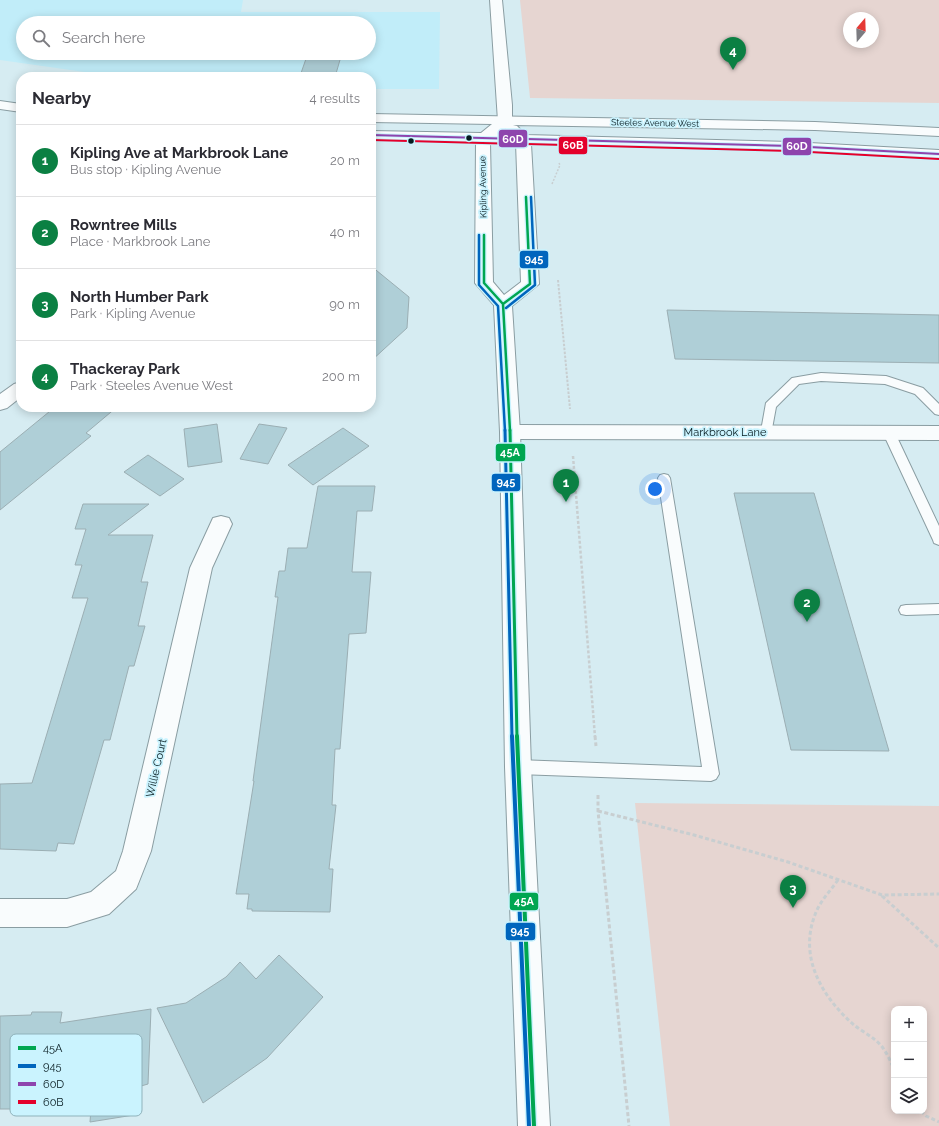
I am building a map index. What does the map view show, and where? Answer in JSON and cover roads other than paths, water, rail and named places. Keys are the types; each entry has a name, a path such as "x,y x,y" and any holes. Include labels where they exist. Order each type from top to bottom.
{"main road":[{"path":"498,0 505,121 523,140 530,284 503,304 510,432 518,767 534,1126"},
{"path":"0,105 16,107"},
{"name":"Steeles Avenue West","path":"376,118 815,126 939,132"},
{"path":"483,139 505,121"},
{"name":"Steeles Avenue West","path":"376,135 791,146 939,154"},
{"name":"Kipling Avenue","path":"483,139 484,283 503,304"},
{"path":"0,403 16,392"},
{"name":"Markbrook Lane","path":"510,432 767,431 939,433"},
{"name":"Willie Court","path":"0,913 67,913 99,904 126,880 138,851 201,568 221,524"}],"lane":[{"path":"767,431 770,406 796,381 821,377 886,380 918,391 939,410"},
{"path":"889,433 939,540"},
{"path":"518,767 711,774 664,478"},
{"path":"906,610 939,609"}],"place":[{"name":"Thackeray Park","path":"733,70"},
{"name":"Kipling Ave at Markbrook Lane","path":"566,502"},
{"name":"Rowntree Mills","path":"807,622"},
{"name":"North Humber Park","path":"793,908"}]}
